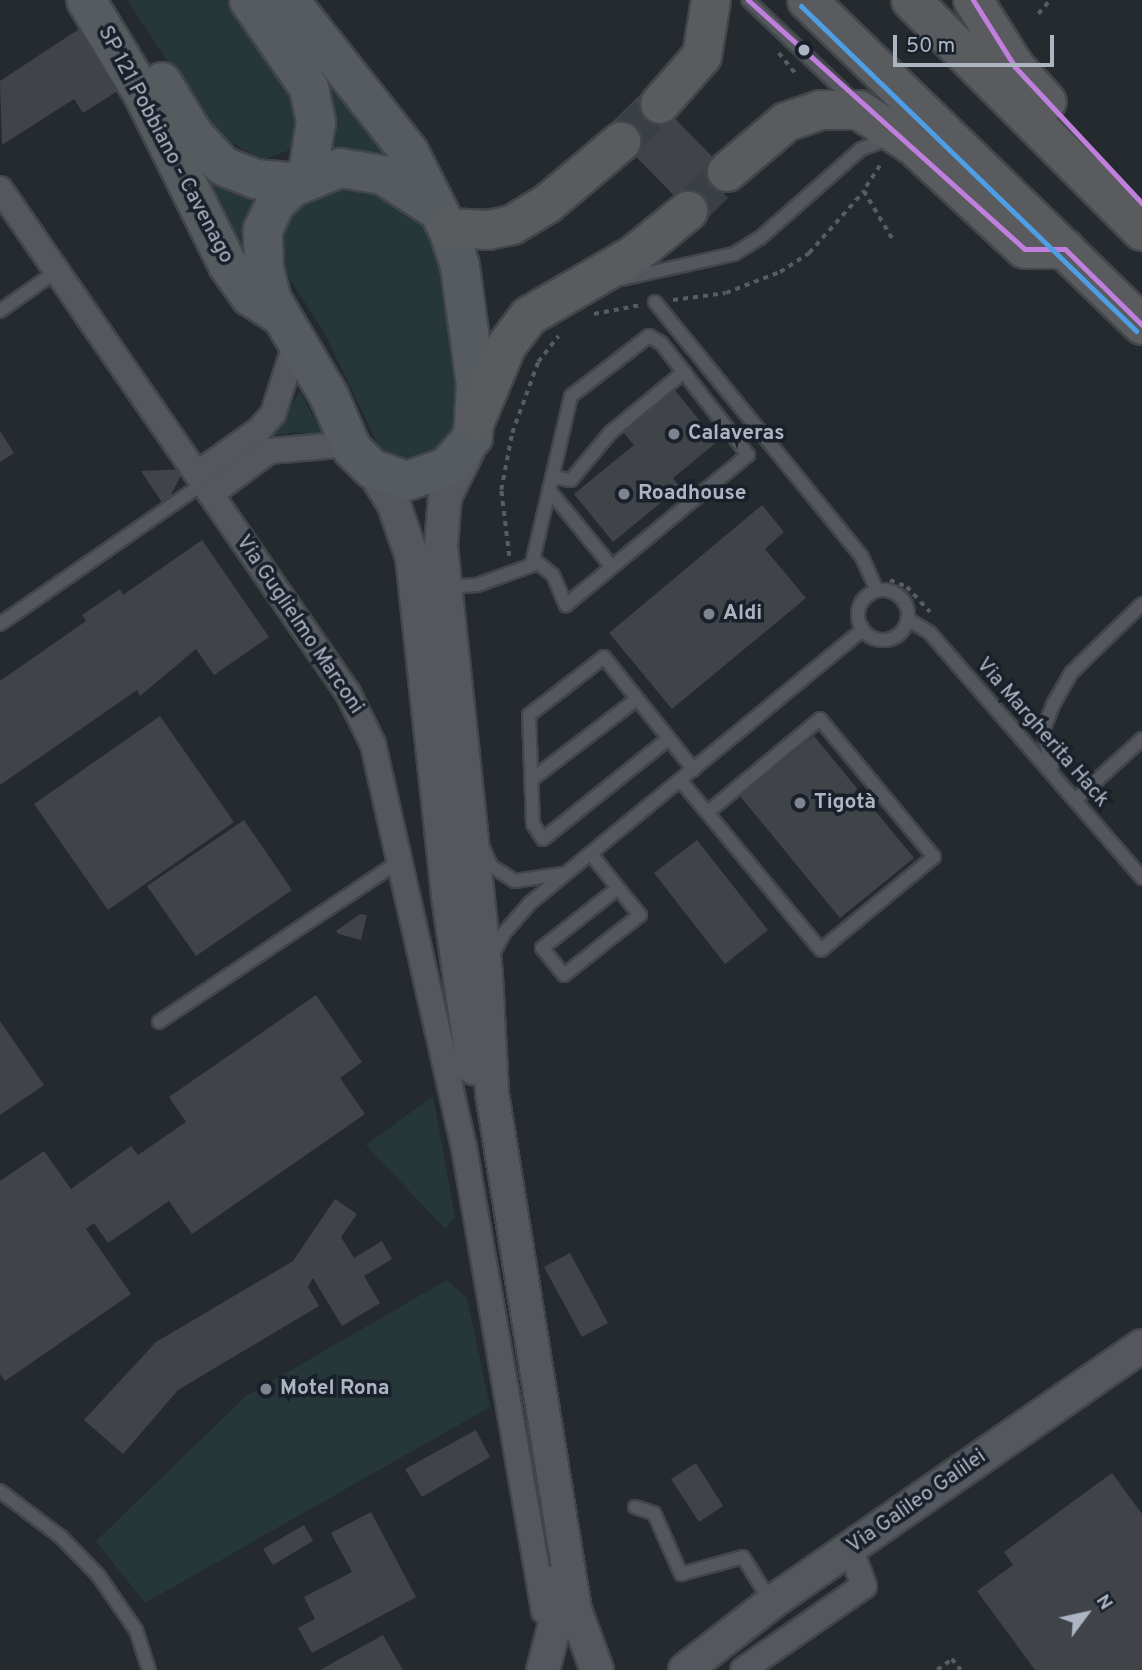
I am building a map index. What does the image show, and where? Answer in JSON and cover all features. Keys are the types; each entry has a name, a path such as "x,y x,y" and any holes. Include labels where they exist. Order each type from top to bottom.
{"highway":[{"path":"660,104 702,57 711,0"},
{"path":"807,0 1142,325"},
{"path":"911,0 1142,231"},
{"path":"973,0 1015,67 1142,203"},
{"path":"988,0 1015,67"},
{"path":"727,172 772,130 798,116 832,109 868,113 914,146 1025,249 1065,249"},
{"path":"442,219 488,230 512,225 541,208 621,142"},
{"path":"474,431 520,327 567,291 634,255 688,211"}],"main road":[{"name":"SP 121 Pobbiano - Cavenago","path":"86,0 143,93 228,265 250,296 287,328"},
{"name":"SP 121 Pobbiano - Cavenago","path":"111,0 212,157 244,177 303,181"},
{"path":"249,0 297,64 312,96 316,122 303,181"},
{"path":"289,0 398,134 442,219 467,303 474,431 451,464 425,478 393,479 361,456 287,328 265,275 263,230 275,204 303,181 340,168 370,171 442,219"}],"street":[{"name":"Via Guglielmo Marconi","path":"0,189 365,723 464,1147 539,1567 544,1617 535,1670"},
{"path":"204,484 273,414 287,328"},
{"path":"474,431 445,498 445,587 486,975 500,1147 575,1610 597,1670"},
{"path":"204,484 269,451 361,456 399,517 414,570 463,1011 556,1591 555,1625 543,1670"},
{"name":"Via Galileo Galilei","path":"663,1670 689,1665 771,1603 1142,1346"},
{"path":"743,1670 864,1586 850,1548"}],"lane":[{"path":"748,0 868,113"},
{"path":"567,291 734,254 760,238 861,149 892,139 914,146"},
{"path":"0,311 57,271"},
{"path":"654,302 862,557 877,590"},
{"path":"445,587 477,585 532,564 548,569 566,605 748,455 684,372 649,336 572,396 532,564"},
{"path":"551,483 571,480 610,433 684,372"},
{"path":"551,483 612,567"},
{"path":"0,624 204,484"},
{"path":"877,590 900,596 907,619 893,638 876,639 863,629 859,606 877,590"},
{"path":"1058,780 1044,740 1054,703 1072,672 1142,604"},
{"name":"Via Margherita Hack","path":"907,619 930,633 1142,878"},
{"path":"486,975 496,945 513,921 863,629"},
{"path":"668,739 543,839 533,824 529,715 604,657 694,770"},
{"path":"531,780 636,699"},
{"path":"681,781 821,950 934,857 820,719 708,812"},
{"path":"1075,800 1142,739"},
{"path":"470,819 491,866 506,878 532,882 572,870"},
{"path":"592,854 640,915 564,975 542,948 618,888"},
{"path":"159,1022 398,862"},
{"path":"0,1491 52,1530 98,1575 136,1630 149,1670"},
{"path":"635,1507 654,1513 681,1574 743,1557 771,1603"}],"path":[{"path":"1038,13 1050,0"},
{"path":"880,166 864,191 892,238"},
{"path":"937,1670 952,1659 961,1670"}],"shaded area":[{"path":"127,0 226,0 293,91 299,137 287,151 261,160 215,133"},
{"path":"337,76 402,158 329,158 337,120 329,83"},
{"path":"206,168 267,193 254,272 202,180"},
{"path":"361,184 419,212 442,255 462,425 443,454 402,462 381,451 325,334 282,266 279,241 287,215 304,195"},
{"path":"300,392 324,437 295,432 272,436"},
{"path":"433,1096 455,1217 445,1229 366,1145"},
{"path":"447,1280 467,1298 490,1407 145,1603 96,1541 246,1396"}],"building":[{"path":"82,27 127,85 83,113 74,99 2,145 0,81"},
{"path":"646,89 735,180 696,218 607,127"},
{"path":"674,389 717,442 673,478 680,487 613,542 574,494 634,445 623,432"},
{"path":"0,431 14,453 0,462"},
{"path":"184,469 165,507 141,471"},
{"path":"762,505 784,532 765,549 806,598 672,709 609,633"},
{"path":"202,540 269,637 214,675 196,649 140,696 137,690 0,785 0,681 86,621 82,615 120,589 123,595"},
{"path":"160,716 234,822 108,910 34,804"},
{"path":"814,736 914,858 840,918 740,796"},
{"path":"244,820 292,890 196,956 147,886"},
{"path":"697,840 768,930 725,964 654,873"},
{"path":"360,914 367,915 361,940 336,931"},
{"path":"316,995 362,1062 340,1078 365,1114 192,1234 169,1201 108,1243 94,1223 86,1229 131,1294 5,1381 0,1374 0,1181 44,1151 71,1189 131,1146 138,1155 186,1122 169,1097"},
{"path":"0,1021 44,1085 0,1115"},
{"path":"335,1199 357,1214 341,1237 354,1258 382,1241 392,1259 364,1276 380,1303 342,1326 313,1278 308,1287 319,1306 178,1390 123,1454 84,1420 156,1342 293,1261"},
{"path":"570,1253 608,1323 582,1337 544,1267"},
{"path":"476,1430 490,1457 422,1497 405,1469"},
{"path":"696,1463 723,1506 699,1522 671,1479"},
{"path":"1112,1473 1142,1514 1142,1670 1035,1670 977,1591 1013,1565 1004,1552"},
{"path":"371,1512 416,1597 312,1653 298,1628 315,1619 304,1597 352,1572 331,1533"},
{"path":"304,1525 313,1541 273,1565 263,1549"},
{"path":"383,1635 403,1670 320,1670"}],"tunnel":[{"path":"621,142 660,104"},
{"path":"688,211 727,172"}],"transit line":[{"path":"748,0 1025,249 1065,249 1142,325"},
{"path":"973,0 1015,67 1142,203"},
{"path":"801,6 1136,331"}],"place":[{"name":"Calaveras","path":"674,434"},
{"name":"Roadhouse","path":"624,494"},
{"name":"Aldi","path":"709,614"},
{"name":"Tigotà","path":"800,803"},
{"name":"Motel Rona","path":"266,1389"}]}
